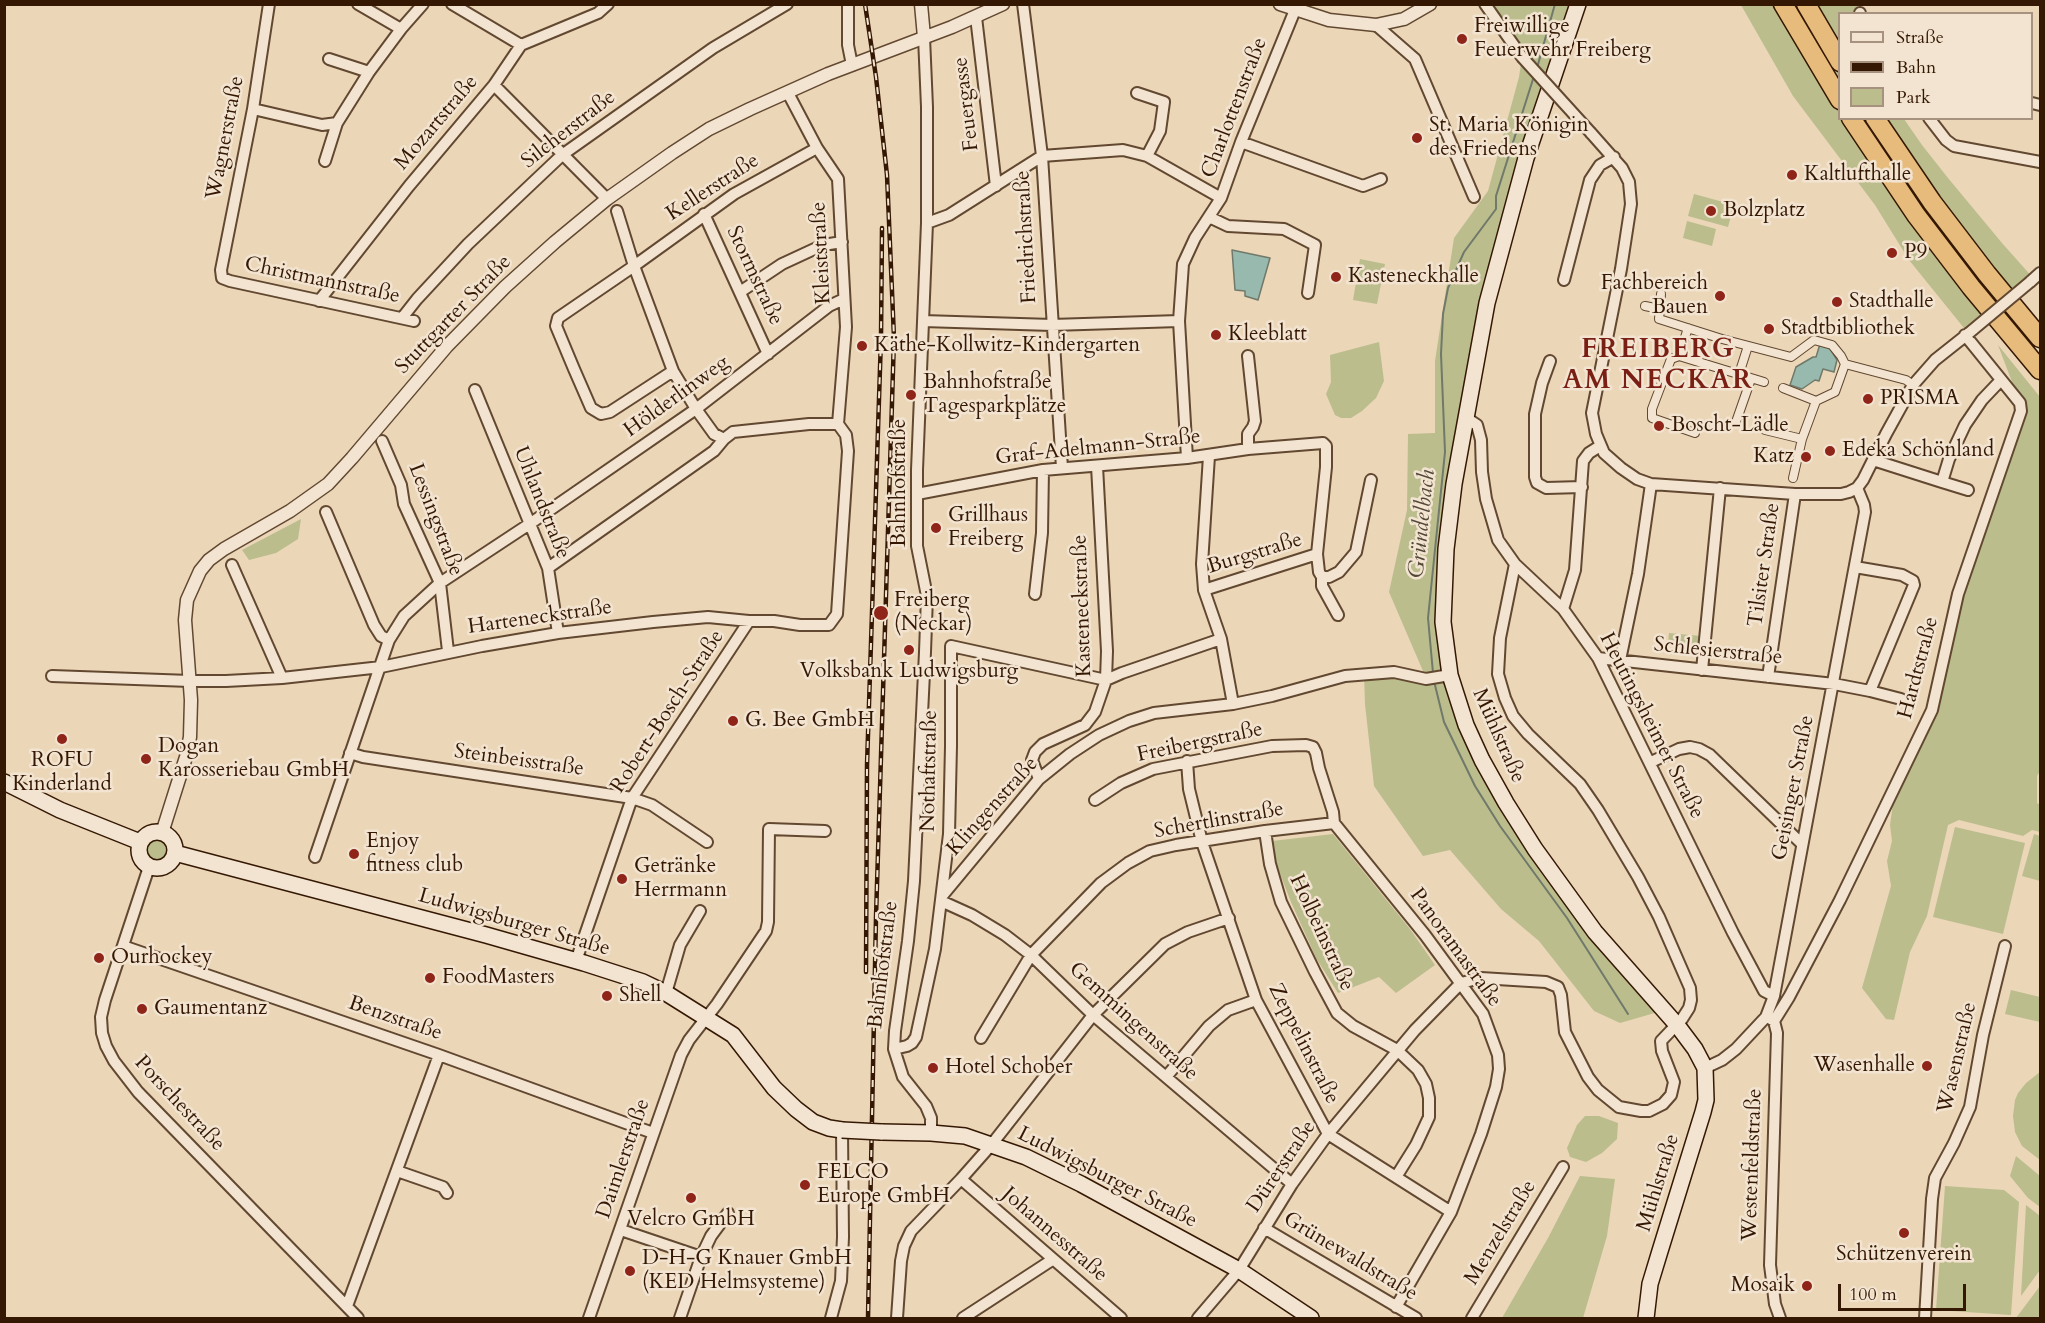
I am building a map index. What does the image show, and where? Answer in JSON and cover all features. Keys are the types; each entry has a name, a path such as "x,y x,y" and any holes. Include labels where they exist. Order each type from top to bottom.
{"highway":[{"path":"1783,4 1838,98"},
{"path":"1806,4 1838,60"},
{"path":"1852,120 1890,180 1916,215 1971,287 2040,370"},
{"path":"1876,120 1932,202 2040,338"}],"main road":[{"name":"Mühlstraße","path":"1578,4 1532,139 1487,303 1465,417 1446,549 1443,622 1446,676 1482,760 1506,802 1595,932 1677,1025 1695,1049 1705,1068 1705,1106 1650,1284 1646,1318"},
{"path":"4,782 60,810 140,842"},
{"path":"152,832 162,833 174,842 173,860 159,869 149,867 140,857 138,851 140,842 152,832"},
{"name":"Ludwigsburger Straße","path":"175,853 486,935 643,982 706,1016 733,1035 774,1088 813,1122 842,1130 965,1136 1026,1157 1081,1184 1239,1270 1311,1318"}],"street":[{"name":"Wagnerstraße","path":"222,278 221,270 253,109 270,4"},
{"path":"358,4 400,29"},
{"path":"325,160 337,123 369,72 400,29 423,4"},
{"path":"452,4 521,45 598,13 608,4"},
{"name":"Silcherstraße","path":"402,318 468,244 562,155 714,48 787,4"},
{"path":"848,4 852,65"},
{"path":"921,4 924,37"},
{"name":"Stuttgarter Straße","path":"162,833 189,742 192,720 185,610 195,581 209,560 290,511 328,484 465,326 529,265 607,199 709,129 852,65 976,17 1003,4"},
{"name":"Friedrichstraße","path":"1023,4 1042,156 1062,468"},
{"path":"1280,4 1329,20 1376,26 1404,19 1418,8 1430,4"},
{"path":"1485,4 1522,57 1614,158 1629,182 1631,204 1621,269 1592,413 1600,446 1611,461 1651,484 1795,494 1841,494 1857,488 1867,474 1913,385 1935,360 2040,273"},
{"name":"Charlottenstraße","path":"1186,458 1179,321 1183,264 1195,238 1221,198 1294,10"},
{"name":"Feuergasse","path":"976,17 996,186"},
{"path":"1376,26 1415,59 1474,197"},
{"name":"Bahnhofstraße","path":"924,37 927,107 927,223 922,321 917,546 927,596 925,664 914,881 894,1049 903,1077 931,1118 931,1133"},
{"name":"Mozartstraße","path":"319,301 409,186 495,85 521,45"},
{"path":"329,59 369,72"},
{"path":"495,85 607,199"},
{"name":"Kleiststraße","path":"788,93 817,148 838,179 846,327 838,424"},
{"path":"1137,93 1164,102 1160,131 1147,156"},
{"path":"253,109 322,125 337,123"},
{"path":"1931,120 1946,140 1954,146 2040,162"},
{"path":"1241,142 1363,186 1382,179"},
{"name":"Kellerstraße","path":"673,370 610,412 601,414 591,408 555,326 558,318 734,194 817,148"},
{"path":"927,223 949,214 1042,156 1123,150 1147,156 1221,198"},
{"path":"1563,280 1590,180 1600,165 1614,158"},
{"path":"617,211 634,266 673,370 714,434 724,439"},
{"name":"Stormstraße","path":"704,214 768,354"},
{"path":"1209,217 1228,226 1284,229 1315,245 1308,293"},
{"path":"740,292 782,264 823,245 842,242"},
{"name":"Christmannstraße","path":"222,278 414,321"},
{"path":"1661,294 1659,319 1791,357 1814,340 1832,345 1845,364 1835,392 1815,401 1783,388"},
{"name":"Hölderlinweg","path":"381,667 389,640 404,616 440,583 531,524 696,409 829,306 844,298"},
{"path":"1645,306 1660,309"},
{"path":"922,321 1052,325 1179,321"},
{"path":"1679,356 1688,328"},
{"path":"1942,482 1949,459 1965,425 1982,400 2001,380 1967,334"},
{"path":"1739,374 1748,346"},
{"path":"1248,356 1255,421 1248,434 1248,449"},
{"path":"1695,433 1652,418 1652,409 1671,359 1679,356 1764,382"},
{"path":"1550,361 1535,414 1535,477 1537,483 1546,488 1582,487"},
{"path":"1845,364 1906,380 1913,385"},
{"path":"1736,422 1752,379"},
{"name":"Hardtstraße","path":"1770,1019 1789,997 1840,900 1932,710 1958,594 2021,411 2020,403 2001,380"},
{"name":"Uhlandstraße","path":"475,390 548,568 558,633"},
{"path":"1793,478 1802,439 1815,401"},
{"name":"Heutingsheimer Straße","path":"1465,417 1477,425 1481,440 1482,472 1491,520 1498,540 1515,564 1563,609 1598,658 1733,933 1764,991 1774,996"},
{"path":"548,568 714,451 733,432 768,427 838,424"},
{"name":"Harteneckstraße","path":"52,676 190,681 282,678 381,667 448,651 558,633 708,617 774,621 818,627 829,625 837,614 848,451 846,435 838,424"},
{"path":"1766,430 1802,439"},
{"name":"Lessingstraße","path":"382,441 401,485 404,504 440,583 448,651"},
{"name":"Graf-Adelmann-Straße","path":"917,494 1042,470 1209,456 1248,449 1323,443 1326,446 1325,488 1317,554"},
{"path":"1563,609 1575,570 1583,461 1588,453 1600,446"},
{"path":"1209,456 1202,564 1204,590 1221,639 1233,704"},
{"path":"1873,460 1968,490"},
{"name":"Kasteneckstraße","path":"1039,779 1032,760 1035,752 1043,744 1085,725 1095,712 1106,680 1107,651 1097,466"},
{"path":"1035,594 1042,532 1042,470"},
{"path":"1322,577 1329,577 1339,572 1356,552 1371,480"},
{"path":"1620,660 1638,574 1651,484"},
{"path":"1702,670 1720,488"},
{"name":"Geisinger Straße","path":"1705,1068 1722,1060 1770,1019 1865,512 1857,488"},
{"name":"Tilsiter Straße","path":"1768,677 1795,494"},
{"path":"326,512 374,626 381,636 389,640"},
{"path":"1317,554 1322,586 1338,615"},
{"name":"Burgstraße","path":"1204,590 1317,554"},
{"path":"1461,984 1481,978 1546,982 1558,987 1565,1032 1588,1077 1606,1098 1619,1107 1648,1111 1663,1104 1671,1095 1674,1082 1662,1051 1661,1041 1677,1025 1689,1008 1690,988 1677,956 1638,877 1604,820 1580,784 1528,734 1513,716 1504,698 1498,674 1500,638 1515,564"},
{"path":"232,565 282,678"},
{"path":"1855,567 1902,575 1913,581 1914,585 1870,691"},
{"name":"Robert-Bosch-Straße","path":"576,961 632,798 749,621"},
{"path":"1106,680 1221,639"},
{"name":"Nothaftstraße","path":"941,899 949,823 951,646 1106,680"},
{"name":"Schlesierstraße","path":"1598,658 1834,684 1901,699"},
{"path":"315,857 381,667"},
{"name":"Klingenstraße","path":"941,899 993,832 1039,779 1070,754 1099,735 1129,721 1154,713 1233,704 1272,696 1345,676 1394,672 1426,679 1446,676"},
{"name":"Freibergstraße","path":"1095,800 1121,783 1153,769 1187,761 1272,746 1306,745 1313,747 1316,753"},
{"path":"1651,762 1679,749 1690,747 1699,749 1710,755 1802,844"},
{"name":"Steinbeisstraße","path":"350,753 363,757 632,798 652,805 707,842"},
{"name":"Panoramastraße","path":"1316,753 1334,823 1425,935 1483,1014 1498,1055 1499,1069 1496,1087 1481,1134 1450,1212 1396,1308"},
{"name":"Zeppelinstraße","path":"1187,761 1190,789 1202,842 1256,1000 1328,1134 1450,1212"},
{"name":"Schertlinstraße","path":"981,1038 1031,955 1101,883 1128,863 1150,851 1265,831 1334,823"},
{"name":"Daimlerstraße","path":"589,1318 681,1055 689,1040 717,1004 766,931 769,829 825,831"},
{"name":"Holbeinstraße","path":"1265,831 1270,864 1281,902 1337,1013 1353,1026 1396,1050 1418,1070 1426,1084 1429,1117 1416,1145 1396,1177"},
{"name":"Porschestraße","path":"149,867 101,1017 102,1033 114,1061 138,1092 358,1318"},
{"path":"894,1049 912,1043 916,1037 935,949 941,899"},
{"name":"Gemmingenstraße","path":"941,899 1005,935 1031,955 1093,1015 1292,1184"},
{"path":"666,993 680,945 700,911"},
{"path":"897,1318 903,1246 910,1231 992,1144 1093,1015 1165,944 1188,932 1229,918"},
{"name":"Benzstraße","path":"123,946 440,1055 653,1133"},
{"name":"Wasenstraße","path":"1925,1318 1935,1178 1970,1107 1983,1035 2006,946"},
{"name":"Dürerstraße","path":"1198,1318 1239,1270 1292,1184 1328,1134 1396,1050 1461,984"},
{"path":"1166,1077 1209,1026 1228,1010 1256,1000"},
{"name":"Westenfeldstraße","path":"1770,1019 1777,1033 1770,1264 1775,1304 1780,1318"},
{"path":"347,1306 440,1055"},
{"path":"831,1318 841,1281 842,1130"},
{"name":"Menzelstraße","path":"1472,1318 1563,1167"},
{"path":"397,1171 443,1186 447,1193"},
{"name":"Johannesstraße","path":"961,1179 1121,1318"},
{"path":"680,1318 701,1257 711,1236 728,1213"},
{"name":"Grünewaldstraße","path":"1264,1228 1416,1318"},
{"path":"621,1230 701,1257"},
{"path":"963,1318 1052,1260"}],"green space":[{"path":"1485,5 1578,5 1549,63 1454,484 1445,641 1482,760 1658,1012 1620,1023 1594,1011 1539,941 1501,909 1450,850 1423,856 1374,786 1364,674 1426,678 1389,592 1407,510 1408,434 1435,433 1435,361 1454,238 1488,191 1519,77 1522,57"},
{"path":"1741,5 1857,5 1860,12 1838,12 1838,120 1905,120 1948,178 2034,279 1968,333 1909,260 1875,205 1793,96"},
{"name":"Bolzplatz","path":"1694,194 1734,205 1728,227 1688,216"},
{"path":"1687,221 1716,229 1712,246 1683,238"},
{"path":"1360,259 1385,264 1377,304 1353,300"},
{"path":"1379,342 1384,381 1376,398 1351,418 1341,418 1335,415 1326,394 1331,382 1330,355"},
{"path":"1998,345 2040,397 2040,771 2037,776 2037,803 2040,805 2040,832 2032,830 2023,836 1959,820 1948,825 1927,916 1910,952 1894,1020 1886,1019 1862,988 1891,886 1887,861 1892,841 1890,825 1896,782 1917,742 2020,403"},
{"path":"301,519 298,539 276,553 249,560 242,550"},
{"path":"1669,633 1701,636 1699,649 1668,645"},
{"path":"1955,827 2025,843 2003,934 1933,917"},
{"path":"1333,834 1410,929 1435,965 1396,993 1379,977 1338,993 1316,958 1291,902 1277,866 1272,841"},
{"path":"2034,834 2040,836 2040,881 2022,876"},
{"path":"156,836 166,840 170,850 166,860 156,864 146,860 142,850 146,840"},
{"path":"2011,990 2040,997 2040,1022 2005,1014"},
{"path":"2040,1072 2040,1160 2022,1146 2015,1132 2013,1116 2018,1093"},
{"path":"1585,1116 1599,1116 1618,1123 1617,1139 1602,1153 1586,1162 1570,1157 1567,1148 1577,1125"},
{"path":"2016,1156 2040,1176 2040,1207 2028,1198 2010,1176"},
{"path":"1580,1176 1615,1179 1607,1236 1583,1318 1502,1318 1548,1238"},
{"path":"1945,1186 2004,1190 2019,1202 2011,1315 1936,1310"},
{"path":"2026,1205 2040,1216 2040,1270 2021,1296"},
{"path":"2040,1286 2040,1318 2016,1318"}],"water":[{"path":"1232,250 1270,258 1258,300 1245,296 1245,291 1235,290"},
{"path":"1820,344 1829,347 1837,360 1834,372 1823,369 1819,381 1815,380 1802,389 1790,385 1796,367 1816,357"}],"waterway":[{"name":"Gründelbach","path":"1537,68 1555,4"},
{"name":"Gründelbach","path":"1433,673 1428,618 1445,452 1441,354 1443,314 1448,288 1464,252 1496,209 1496,196 1534,76"},
{"name":"Gründelbach","path":"1434,681 1444,722 1475,786 1500,826 1567,918 1628,1014"}],"railway":[{"path":"865,4 887,175 894,338 876,917 868,1318"},
{"path":"866,972 867,765 881,338 882,228"}],"place":[{"name":"Freiwillige Feuerwehr Freiberg","path":"1462,39"},
{"name":"St. Maria Königin des Friedens","path":"1417,138"},
{"name":"Kaltlufthalle","path":"1792,175"},
{"name":"Bolzplatz","path":"1711,211"},
{"name":"P9","path":"1892,253"},
{"name":"Kasteneckhalle","path":"1336,277"},
{"name":"Fachbereich Bauen","path":"1720,296"},
{"name":"Stadthalle","path":"1837,302"},
{"name":"Stadtbibliothek","path":"1769,329"},
{"name":"Kleeblatt","path":"1216,335"},
{"name":"Käthe-Kollwitz-Kindergarten","path":"862,346"},
{"name":"Bahnhofstraße Tagesparkplätze","path":"911,395"},
{"name":"PRISMA","path":"1868,399"},
{"name":"Boscht-Lädle","path":"1659,426"},
{"name":"Edeka Schönland","path":"1830,451"},
{"name":"Katz","path":"1806,457"},
{"name":"Grillhaus Freiberg","path":"936,528"},
{"name":"Freiberg (Neckar)","path":"881,613"},
{"name":"Volksbank Ludwigsburg","path":"909,650"},
{"name":"G. Bee GmbH","path":"733,721"},
{"name":"ROFU Kinderland","path":"62,739"},
{"name":"Dogan Karosseriebau GmbH","path":"146,759"},
{"name":"Enjoy fitness club","path":"354,854"},
{"name":"Getränke Herrmann","path":"622,879"},
{"name":"Ourhockey","path":"99,958"},
{"name":"FoodMasters","path":"430,978"},
{"name":"Shell","path":"607,996"},
{"name":"Gaumentanz","path":"142,1009"},
{"name":"Wasenhalle","path":"1927,1066"},
{"name":"Hotel Schober","path":"933,1068"},
{"name":"FELCO Europe GmbH","path":"805,1185"},
{"name":"Velcro GmbH","path":"691,1198"},
{"name":"Schützenverein","path":"1904,1233"},
{"name":"D-H-G Knauer GmbH (KED Helmsysteme)","path":"630,1271"},
{"name":"Mosaik","path":"1807,1286"}],"district":[{"name":"FREIBERG AM NECKAR","path":"1658,366"}]}
